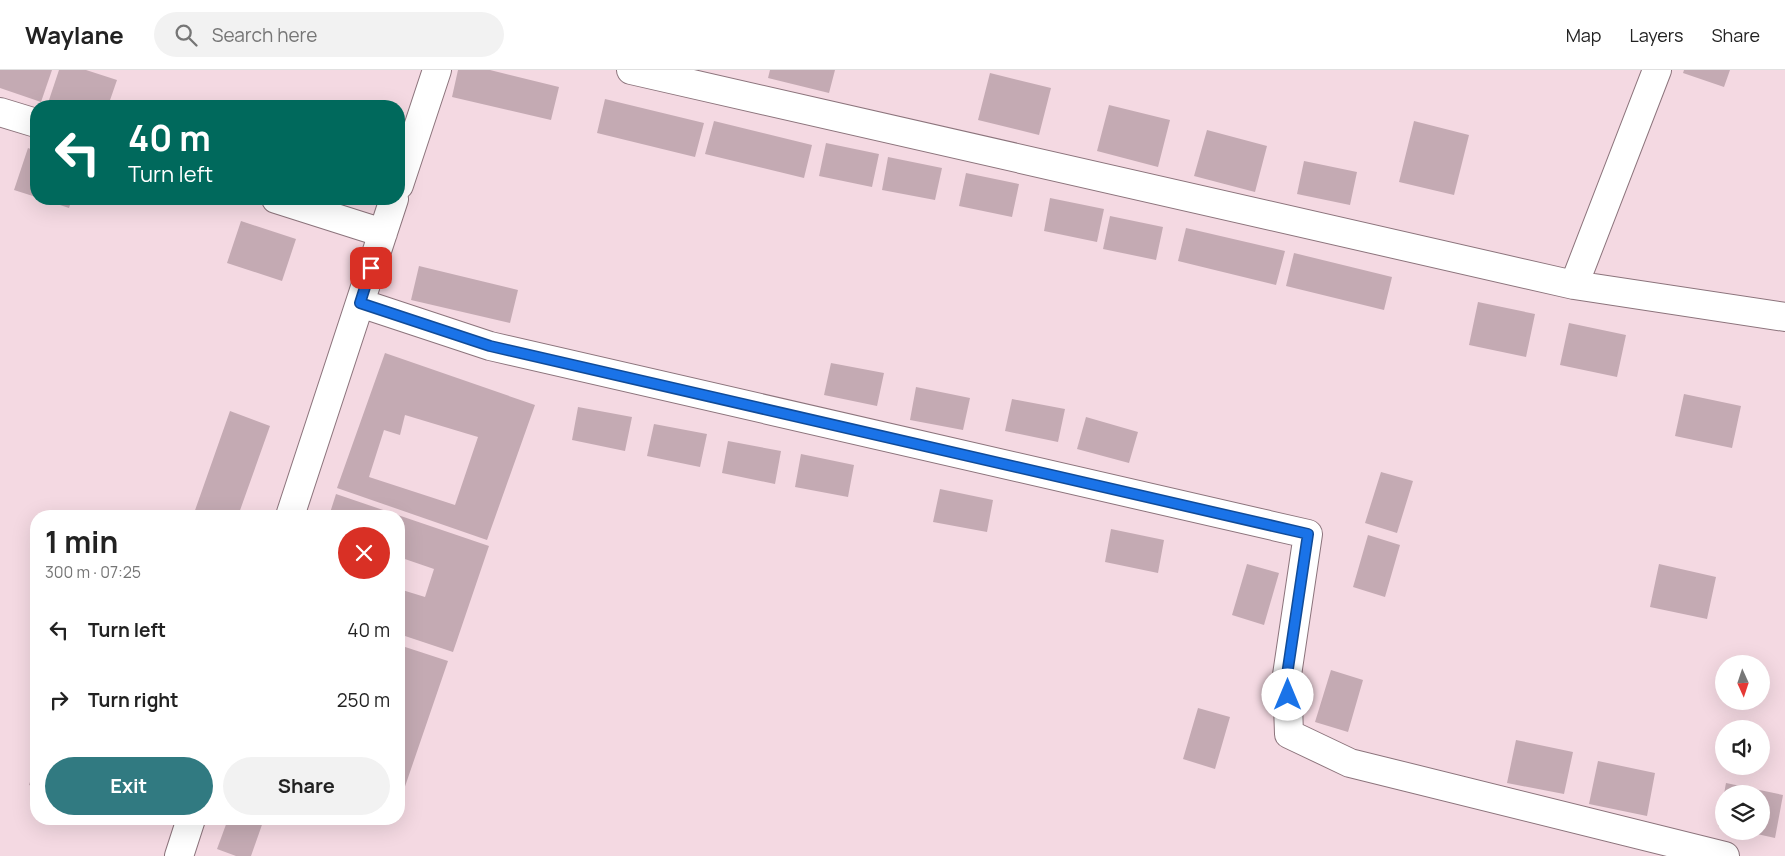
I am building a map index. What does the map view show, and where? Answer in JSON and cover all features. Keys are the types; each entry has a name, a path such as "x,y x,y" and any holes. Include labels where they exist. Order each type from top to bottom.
{"street":[{"path":"405,167 437,70"},
{"path":"631,70 1574,285 1785,317"},
{"path":"1574,285 1657,70"},
{"path":"0,112 30,121"},
{"path":"295,205 383,233"},
{"path":"292,510 392,205"},
{"path":"360,303 490,346 1308,534 1287,675 1289,734 1350,763 1725,856"},
{"path":"179,856 189,825"}],"building":[{"path":"0,70 52,70 42,100 35,100 0,88"},
{"path":"59,70 86,70 117,80 110,100 49,100"},
{"path":"458,70 490,70 559,87 551,120 452,97"},
{"path":"770,70 835,70 829,93 768,78"},
{"path":"1684,70 1730,70 1724,87 1683,73"},
{"path":"990,73 1051,88 1039,135 978,120"},
{"path":"605,99 704,123 695,157 597,133"},
{"path":"1109,105 1170,120 1158,167 1097,151"},
{"path":"714,121 812,145 804,178 705,154"},
{"path":"1414,121 1469,135 1454,195 1399,182"},
{"path":"1207,130 1267,146 1255,192 1194,176"},
{"path":"826,143 879,154 872,187 819,176"},
{"path":"28,148 30,149 30,195 14,190"},
{"path":"888,157 942,168 935,200 882,190"},
{"path":"1304,161 1357,172 1350,205 1297,194"},
{"path":"966,173 1019,184 1012,217 959,206"},
{"path":"1050,198 1104,209 1097,242 1044,231"},
{"path":"1110,216 1163,227 1156,260 1103,249"},
{"path":"241,221 296,239 282,281 227,263"},
{"path":"1186,228 1285,251 1276,285 1178,261"},
{"path":"1294,253 1392,277 1384,310 1286,286"},
{"path":"419,266 518,290 510,323 411,300"},
{"path":"1478,302 1535,314 1526,357 1469,345"},
{"path":"1569,323 1626,335 1617,377 1560,365"},
{"path":"385,353 535,405 487,540 337,488","holes":["405,415 478,437 455,505 369,477 384,430 400,435"]},
{"path":"831,363 884,373 877,406 824,395"},
{"path":"916,387 970,398 963,430 910,420"},
{"path":"1684,394 1741,406 1732,448 1675,436"},
{"path":"1012,399 1065,409 1058,442 1005,431"},
{"path":"578,407 632,417 625,451 572,440"},
{"path":"230,411 270,426 240,510 195,510"},
{"path":"1086,417 1138,432 1129,463 1077,449"},
{"path":"654,424 707,434 700,467 647,456"},
{"path":"728,441 781,451 775,484 722,473"},
{"path":"801,454 854,465 848,497 795,487"},
{"path":"1381,472 1413,481 1397,533 1365,523"},
{"path":"940,489 993,500 987,532 933,522"},
{"path":"336,494 383,510 331,510"},
{"path":"405,517 489,546 453,652 405,636 405,591 425,597 434,569 405,559"},
{"path":"1111,529 1164,540 1158,573 1105,562"},
{"path":"1368,535 1400,545 1385,597 1353,587"},
{"path":"1247,564 1279,573 1264,625 1232,615"},
{"path":"1659,564 1716,577 1707,619 1650,607"},
{"path":"405,647 448,661 405,786"},
{"path":"1331,670 1363,680 1348,732 1315,722"},
{"path":"1198,708 1230,717 1215,769 1183,759"},
{"path":"1516,740 1573,752 1564,794 1507,783"},
{"path":"1598,761 1655,773 1647,816 1589,804"},
{"path":"1770,792 1783,795 1775,838 1770,837"},
{"path":"226,825 262,825 251,856 236,856 217,849"}],"route":[{"path":"371,268 360,303 490,346 1308,534 1287,675 1288,695"}]}
